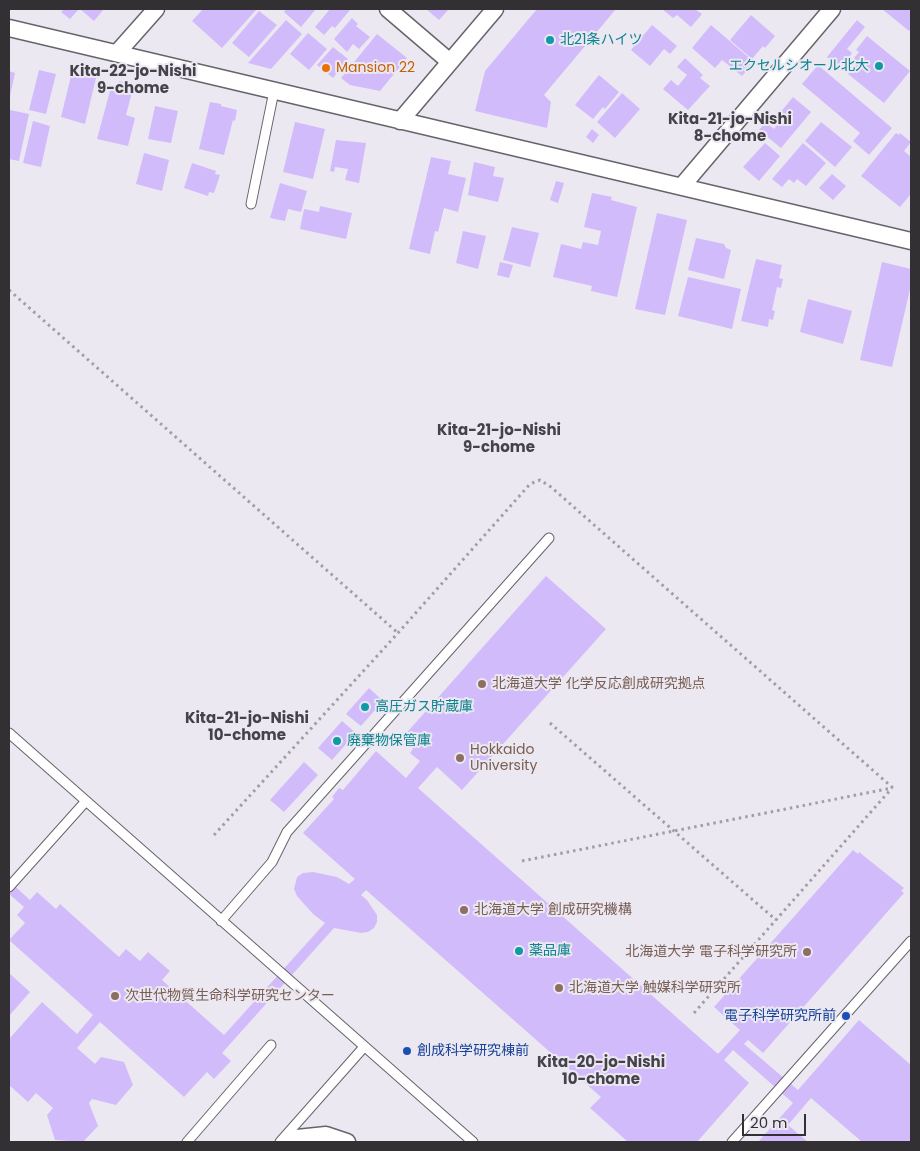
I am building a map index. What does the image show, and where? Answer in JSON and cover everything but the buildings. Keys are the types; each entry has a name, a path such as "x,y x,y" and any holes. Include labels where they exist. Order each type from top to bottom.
{"street":[{"path":"117,53 156,9"},
{"path":"388,9 450,62"},
{"path":"400,121 496,9"},
{"path":"682,186 832,9"},
{"path":"9,28 911,241"},
{"path":"289,1142 296,1138 326,1135 347,1142"}],"lane":[{"path":"251,204 274,91"},
{"path":"221,921 272,862 287,832 549,538"},
{"path":"9,733 472,1142"},
{"path":"9,887 86,801"},
{"path":"732,1142 911,941"},
{"path":"187,1142 271,1044"},
{"path":"280,1142 364,1047"}],"path":[{"path":"9,290 398,633"},
{"path":"214,834 398,633 530,484 540,480 551,487 892,788"},
{"path":"550,722 776,920"},
{"path":"522,861 892,788"},
{"path":"694,1013 892,788"}],"place":[{"name":"北21条ハイツ","path":"550,40"},
{"name":"エクセルシオール北大","path":"879,66"},
{"name":"Mansion 22","path":"326,68"},
{"name":"北海道大学 化学反応創成研究拠点","path":"482,684"},
{"name":"高圧ガス貯蔵庫","path":"365,707"},
{"name":"廃棄物保管庫","path":"337,741"},
{"name":"Hokkaido University","path":"460,758"},
{"name":"北海道大学 創成研究機構","path":"464,910"},
{"name":"薬品庫","path":"519,951"},
{"name":"北海道大学 電子科学研究所","path":"807,952"},
{"name":"北海道大学 触媒科学研究所","path":"559,988"},
{"name":"次世代物質生命科学研究センター","path":"115,996"},
{"name":"電子科学研究所前","path":"846,1016"},
{"name":"創成科学研究棟前","path":"407,1051"}],"district":[{"name":"Kita-22-jo-Nishi 9-chome","path":"133,80"},
{"name":"Kita-21-jo-Nishi 8-chome","path":"730,128"},
{"name":"Kita-21-jo-Nishi 9-chome","path":"499,440"},
{"name":"Kita-21-jo-Nishi 10-chome","path":"247,728"},
{"name":"Kita-20-jo-Nishi 10-chome","path":"601,1072"}]}
